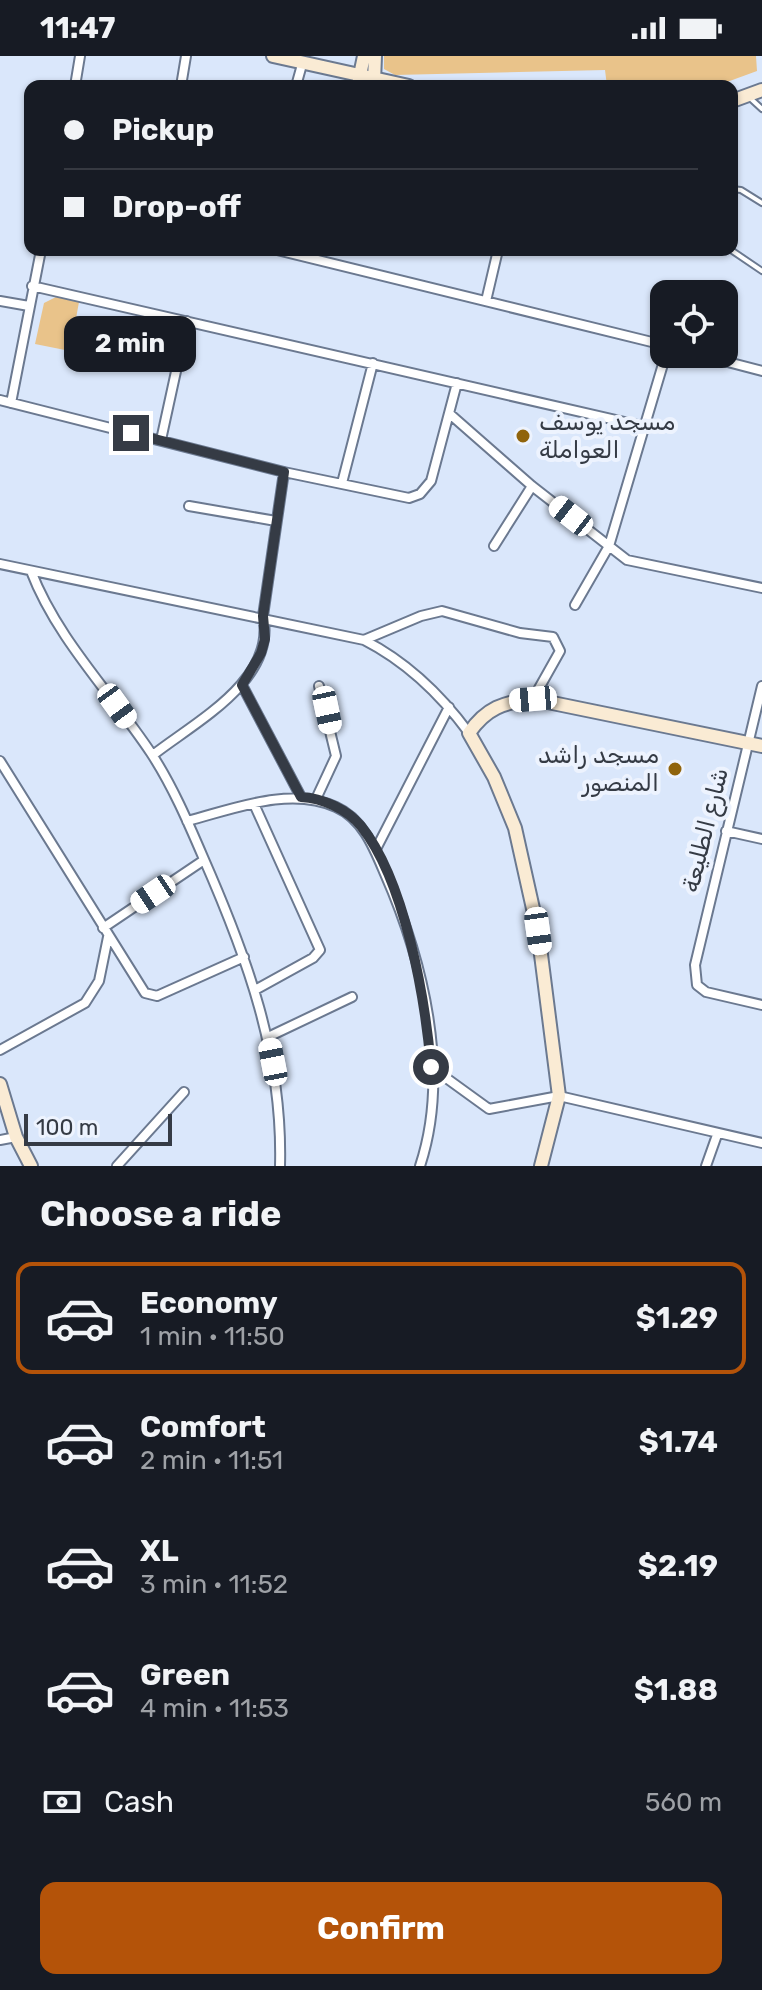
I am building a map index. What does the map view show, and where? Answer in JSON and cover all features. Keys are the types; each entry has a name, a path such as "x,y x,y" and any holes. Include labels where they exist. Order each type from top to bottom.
{"street":[{"path":"76,80 80,56"},
{"path":"182,80 186,56"},
{"path":"364,56 369,80"},
{"path":"369,80 375,56"},
{"path":"277,57 365,80"},
{"path":"298,80 302,63"},
{"path":"738,99 762,90"},
{"path":"11,403 40,256"},
{"path":"302,256 650,342"},
{"path":"486,301 497,256"},
{"path":"32,286 642,426"},
{"path":"0,301 29,306"},
{"path":"161,440 187,321"},
{"path":"342,483 373,363"},
{"path":"738,365 762,371"},
{"path":"575,605 609,546 661,368"},
{"path":"0,400 284,472 409,498 420,494 431,481 451,415 457,383"},
{"path":"451,415 532,486 627,560 762,588"},
{"path":"153,755 242,685 261,653 265,639 263,616 284,472"},
{"path":"494,546 532,486"},
{"path":"189,506 276,521"},
{"path":"0,564 263,616 364,640 397,659 449,707 469,733 507,806 529,880 559,1096 541,1166"},
{"path":"31,571 55,619 153,755 204,860 244,957 268,1037 279,1101 280,1166"},
{"path":"364,640 421,616 442,611 520,633 553,637 560,651 533,699"},
{"path":"242,685 301,797"},
{"path":"316,799 336,756 319,686"},
{"name":"شارع الطليعة","path":"762,686 696,949 697,985 706,992 762,1005"},
{"path":"469,733 489,710 508,702 533,699 762,746"},
{"path":"375,851 449,707"},
{"path":"0,761 108,937 150,996 166,992 244,957"},
{"path":"187,821 254,804 301,797 316,799 347,813 361,827 375,851 416,960 426,1009 431,1113 420,1166"},
{"path":"254,804 320,950 313,958 255,990"},
{"path":"726,831 762,839"},
{"path":"103,928 204,860"},
{"path":"0,1050 85,1003 99,981 108,937"},
{"path":"268,1037 352,997"},
{"path":"431,1067 489,1109 559,1096 762,1143"},
{"path":"0,1084 16,1137 31,1166"},
{"path":"117,1166 184,1092"},
{"path":"706,1166 717,1135"},
{"path":"0,1140 16,1137"}],"lane":[{"path":"748,96 762,109"},
{"path":"738,190 762,203"},
{"path":"738,255 762,271"}],"shaded area":[{"path":"384,56 756,56 757,71 732,80 606,80 605,70 395,75 384,69"},
{"path":"56,297 79,302 70,351 35,344 44,303"}],"place":[{"name":"مسجد يوسف العواملة","path":"523,436"},
{"name":"مسجد راشد المنصور","path":"675,769"}],"route":[{"path":"131,433 284,472 263,616 265,639 261,653 242,685 301,797 316,799 347,813 361,827 375,851 416,960 426,1009 431,1067"}]}
